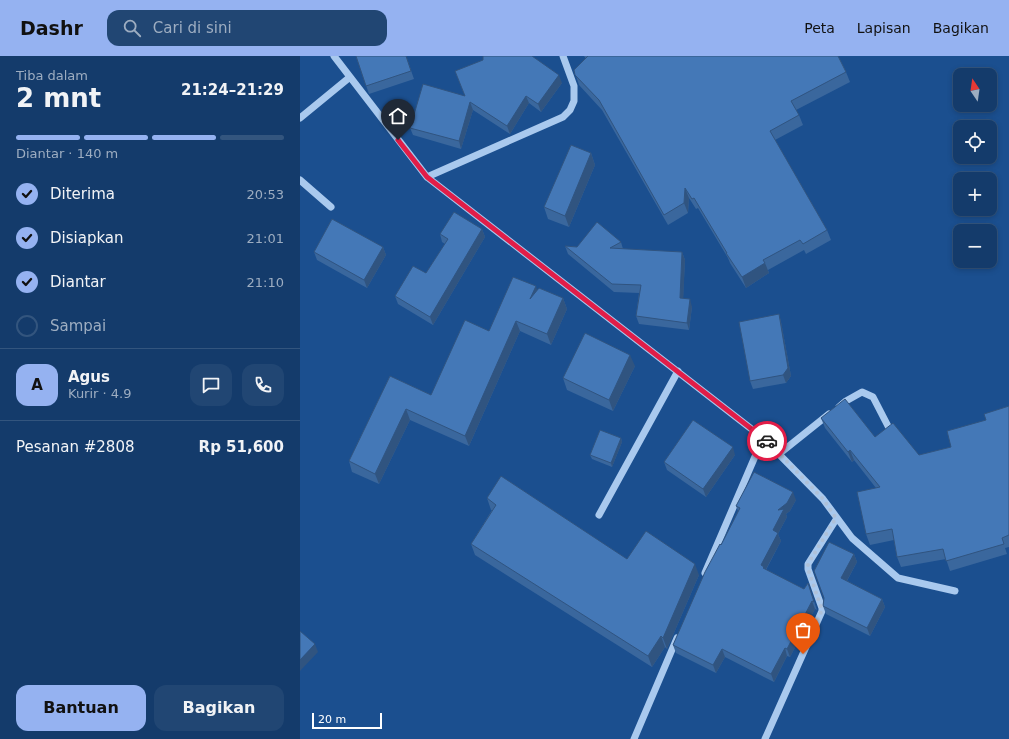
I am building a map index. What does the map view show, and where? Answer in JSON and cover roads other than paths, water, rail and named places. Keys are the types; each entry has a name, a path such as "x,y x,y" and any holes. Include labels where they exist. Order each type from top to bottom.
{"street":[{"path":"334,56 427,177 763,438 823,499 852,538 898,578 955,591"},
{"path":"427,177 563,117 570,110 574,101 574,86 563,56"},
{"path":"300,118 350,77"},
{"path":"300,180 331,207"},
{"path":"599,515 678,371"},
{"path":"779,454 846,401 862,392 873,397 889,428"},
{"path":"703,578 763,438"},
{"path":"765,739 822,610 808,569 808,564 836,518"},
{"path":"634,739 681,629"}]}
